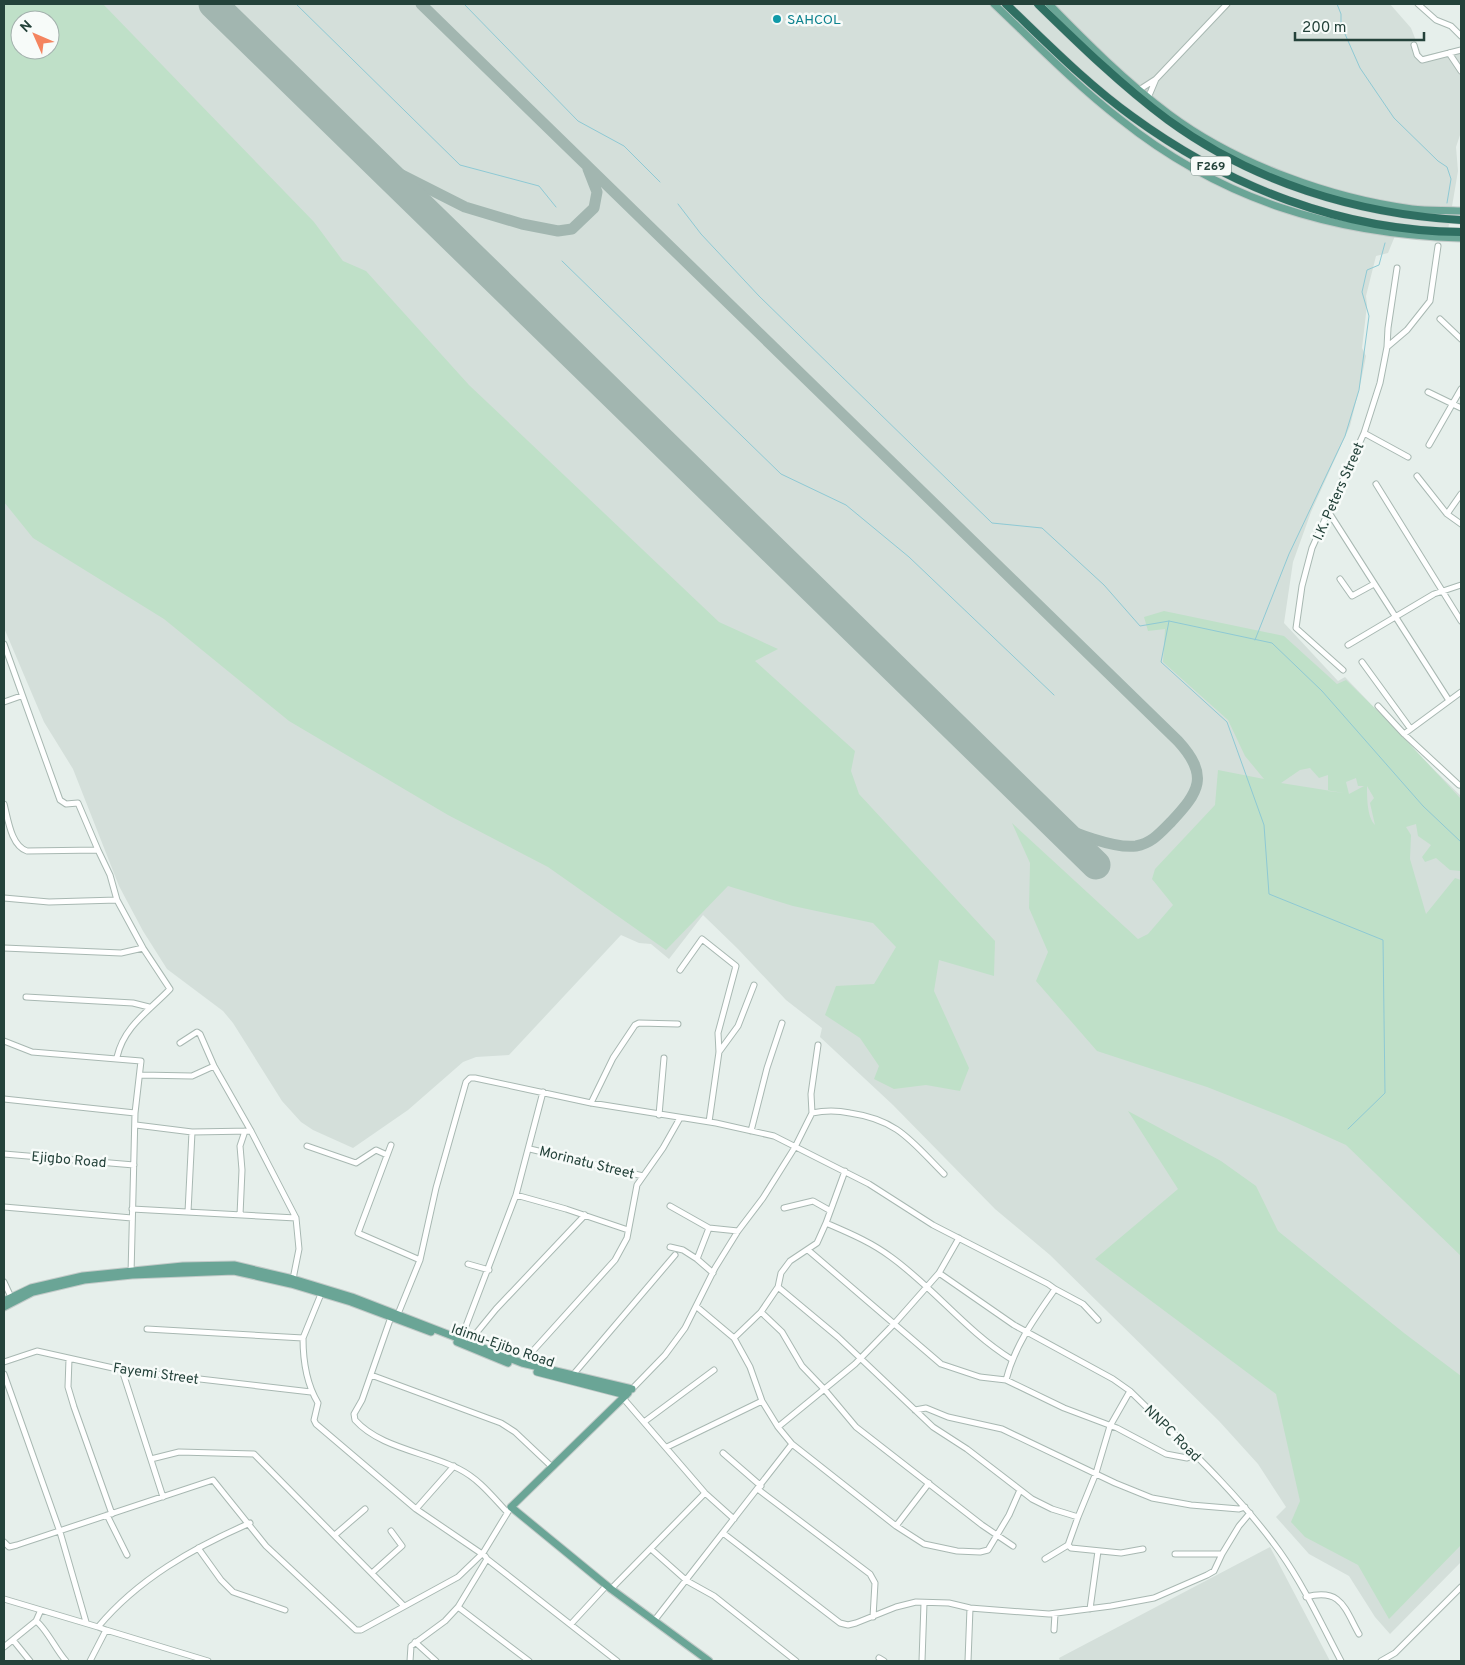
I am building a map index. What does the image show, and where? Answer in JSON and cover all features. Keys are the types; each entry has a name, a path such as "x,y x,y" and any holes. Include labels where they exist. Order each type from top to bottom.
{"highway":[{"name":"F269","path":"1006,4 1084,77 1134,118 1189,154 1235,179 1288,201 1346,218 1416,231 1461,232"},
{"name":"F269","path":"1038,4 1131,91 1168,120 1213,150 1272,178 1320,196 1390,214 1461,220"}],"main road":[{"path":"994,4 1082,87 1121,120 1174,156 1233,188 1281,208 1318,220 1409,236 1461,238"},
{"path":"1049,4 1116,70 1148,98 1210,140 1258,165 1287,176 1381,203 1413,209 1461,211"},
{"name":"Idimu-Ejibo Road","path":"4,1301 31,1288 83,1276 234,1265 293,1279 461,1339 481,1350 532,1368 572,1376 627,1394"},
{"name":"Idimu-Ejibo Road","path":"4,1307 33,1292 84,1280 131,1273 234,1271 291,1284 395,1315 481,1350 532,1368 627,1394"},
{"path":"627,1394 551,1466 509,1510 709,1661"}],"street":[{"path":"1139,90 1156,79 1179,52 1227,4"},
{"path":"1418,4 1436,20 1451,26 1461,36"},
{"path":"1414,45 1417,56 1422,60 1461,50"},
{"path":"1449,53 1461,71"},
{"path":"1148,98 1156,79"},
{"path":"1387,347 1407,330 1430,301 1438,246"},
{"name":"I.K. Peters Street","path":"1344,670 1296,628 1302,586 1312,548 1364,433 1380,383 1387,347 1397,268"},
{"path":"1440,319 1461,339"},
{"path":"1429,445 1461,389"},
{"path":"1428,392 1461,408"},
{"path":"1364,433 1408,457"},
{"path":"1417,476 1447,514 1461,524"},
{"path":"1376,484 1461,621"},
{"path":"1447,514 1461,494"},
{"path":"1328,511 1448,699"},
{"path":"1340,579 1352,596 1376,586"},
{"path":"1350,643 1397,618 1434,594 1461,585"},
{"path":"4,644 21,696 60,800 66,804 78,803 110,876 117,900 142,948 170,989 149,1007 122,1040 117,1057"},
{"path":"1362,662 1410,728"},
{"path":"1404,734 1448,699 1461,692"},
{"path":"4,702 21,696"},
{"path":"1378,706 1404,734 1458,785"},
{"path":"4,804 16,843 20,849 27,852 98,850"},
{"path":"4,898 86,902 117,900"},
{"path":"680,970 702,939 736,966 718,1033 719,1052 709,1122"},
{"path":"4,948 121,953 142,948"},
{"path":"719,1052 738,1026 754,985"},
{"path":"26,998 133,1003 149,1007"},
{"path":"591,1103 613,1058 635,1025 639,1023 678,1024"},
{"path":"751,1131 767,1068 782,1023"},
{"path":"180,1043 198,1032 214,1066 251,1131 296,1218 299,1250 293,1279"},
{"path":"4,1041 32,1052 117,1057 141,1061 135,1114 131,1273"},
{"path":"734,1519 705,1493 644,1422 627,1394 665,1355 697,1307 713,1273 738,1230 763,1198 795,1147 812,1113 811,1094 818,1045"},
{"path":"659,1115 664,1058"},
{"path":"140,1075 192,1076 214,1066"},
{"path":"4,1542 9,1548 213,1480 250,1523 266,1546 356,1630 361,1630 458,1577 483,1553 509,1510 481,1484 454,1466 374,1435 355,1420 354,1414 420,1260 436,1188 466,1082 470,1078 591,1103 709,1122 774,1136 845,1171 933,1225 1083,1304 1098,1320"},
{"path":"461,1339 489,1270 516,1195 530,1148 543,1092"},
{"path":"4,1099 135,1114"},
{"path":"812,1113 828,1109 872,1116 886,1121 908,1137 944,1174"},
{"path":"522,1363 615,1260 624,1246 637,1185 668,1140 680,1118"},
{"path":"136,1125 192,1132 251,1131"},
{"path":"240,1215 242,1170 240,1146 245,1131"},
{"path":"188,1212 192,1132"},
{"path":"391,1145 358,1233 420,1260"},
{"path":"307,1146 356,1163 376,1150 387,1155"},
{"name":"Morinatu Street","path":"530,1148 644,1176"},
{"name":"Ejigbo Road","path":"4,1154 134,1165"},
{"path":"734,1338 761,1312 778,1288 782,1273 790,1261 817,1243 845,1171"},
{"path":"516,1195 586,1215 628,1230"},
{"path":"784,1208 813,1201 830,1210"},
{"path":"670,1206 709,1228 738,1230"},
{"path":"4,1207 132,1218"},
{"path":"132,1209 296,1218"},
{"path":"469,1342 496,1309 586,1215"},
{"path":"826,1223 867,1241 893,1258 982,1340 1012,1359"},
{"path":"697,1259 709,1228"},
{"path":"778,1427 825,1390 894,1324 939,1273 959,1238"},
{"path":"670,1247 684,1250 713,1273"},
{"path":"808,1250 941,1364 980,1376 1006,1380 1064,1408 1110,1426 1171,1456 1187,1458 1195,1455"},
{"path":"572,1376 675,1255"},
{"path":"468,1264 489,1270"},
{"name":"NNPC Road","path":"939,1273 1026,1332 1130,1390 1250,1513 1280,1552 1341,1661"},
{"path":"4,1282 11,1297"},
{"path":"778,1288 838,1337 859,1359 933,1427 961,1444 1041,1504 1078,1517"},
{"path":"1006,1380 1012,1359 1026,1332 1055,1290"},
{"path":"321,1294 303,1338 303,1360 311,1392 318,1403 314,1420 316,1424 416,1509 447,1532 483,1553 487,1559 617,1661"},
{"path":"697,1307 734,1338 750,1367 762,1400 778,1427 792,1444 896,1526 924,1544 957,1550 984,1552 990,1547 1020,1490"},
{"path":"761,1312 782,1332 802,1366 856,1427 1013,1546"},
{"path":"147,1329 303,1338"},
{"name":"Fayemi Street","path":"4,1362 37,1351 122,1370 311,1392"},
{"path":"69,1359 68,1387 110,1515 127,1555"},
{"path":"122,1370 163,1497"},
{"path":"644,1422 714,1370"},
{"path":"371,1375 501,1423 515,1432 551,1466"},
{"path":"4,1377 60,1532 86,1622"},
{"path":"1045,1559 1068,1545 1096,1473 1110,1426 1130,1390"},
{"path":"666,1447 762,1400"},
{"path":"915,1410 926,1408 948,1417 1002,1429 1128,1488 1163,1501 1239,1509 1245,1507"},
{"path":"654,1621 760,1488 792,1444"},
{"path":"151,1459 179,1452 254,1454 336,1534 404,1606"},
{"path":"723,1453 760,1488 870,1574 875,1583 873,1617"},
{"path":"416,1509 454,1466"},
{"path":"896,1526 929,1483"},
{"path":"571,1624 651,1549 705,1493"},
{"path":"336,1534 365,1509"},
{"path":"723,1533 840,1623 848,1625 896,1607 924,1603 950,1603 970,1608 1055,1614 1090,1610 1154,1598 1214,1571 1238,1526 1250,1513"},
{"path":"98,1627 131,1593 164,1568 198,1548 250,1523"},
{"path":"372,1572 402,1546 391,1531"},
{"path":"1068,1545 1072,1548 1121,1553 1144,1549"},
{"path":"198,1548 221,1580 233,1592 286,1610"},
{"path":"651,1549 687,1581 714,1596 796,1661"},
{"path":"1090,1610 1098,1551"},
{"path":"1174,1554 1222,1554"},
{"path":"410,1661 410,1648 415,1642 445,1621 458,1607 487,1559"},
{"path":"1381,1661 1396,1653 1461,1587"},
{"path":"1306,1597 1325,1593 1339,1601 1359,1634"},
{"path":"4,1599 40,1612 86,1622 106,1630 208,1661"},
{"path":"922,1661 924,1603"},
{"path":"458,1607 528,1661"},
{"path":"968,1661 970,1608"},
{"path":"4,1647 36,1621 40,1612"},
{"path":"1054,1630 1055,1614"},
{"path":"36,1621 46,1631 48,1639 66,1661"},
{"path":"90,1661 106,1630"},
{"path":"13,1640 30,1661"},
{"path":"415,1642 436,1661"}],"shaded area":[{"path":"4,4 1390,4 1411,28 1422,56 1461,47 1461,132 1456,147 1458,171 1447,236 1397,231 1388,253 1376,256 1366,296 1367,305 1362,348 1366,356 1350,426 1311,512 1293,562 1284,623 1338,681 1345,677 1461,796 1461,1562 1390,1634 1375,1617 1349,1576 1309,1554 1276,1517 1286,1507 1258,1464 1219,1421 1050,1255 995,1209 893,1105 820,1037 822,1028 786,1000 703,915 669,959 651,944 639,943 621,935 509,1055 476,1057 463,1062 408,1110 353,1148 313,1130 301,1122 282,1101 233,1023 223,1011 167,969 143,931 119,886 73,769 44,722 4,628"},
{"path":"1270,1547 1330,1661 1060,1661 1059,1658"}],"green space":[{"path":"4,4 103,4 314,222 343,261 366,271 469,385 719,622 778,649 755,661 855,751 851,771 859,794 995,941 994,976 939,960 934,991 969,1068 960,1091 926,1085 894,1089 874,1079 879,1066 860,1038 825,1015 836,986 874,984 896,947 873,923 793,906 728,886 666,950 548,867 448,815 289,721 164,619 33,538 4,502"},
{"path":"1164,611 1284,636 1337,684 1346,680 1389,722 1461,799 1461,871 1450,870 1436,858 1425,862 1422,857 1431,845 1418,836 1416,824 1406,827 1411,835 1410,859 1426,914 1455,878 1461,880 1461,1256 1346,1145 1286,1118 1207,1087 1097,1051 1036,981 1048,952 1029,908 1030,863 1012,823 1138,939 1148,934 1173,905 1152,879 1155,869 1215,805 1218,770 1264,779 1245,756 1228,720 1163,662 1165,629 1148,631 1144,617","holes":["1310,768 1319,778 1328,775 1328,790 1281,783 1300,770","1356,778 1358,786 1364,786 1349,794 1346,782","1367,786 1374,798 1370,803 1375,825 1372,821 1367,801"]},
{"path":"1128,1111 1221,1161 1256,1186 1278,1231 1404,1333 1461,1376 1461,1545 1389,1619 1358,1565 1305,1537 1291,1522 1300,1501 1276,1394 1095,1259 1178,1189"}],"waterway":[{"path":"296,4 460,165 539,186 556,207"},
{"path":"464,4 578,121 624,146 660,182"},
{"path":"1337,4 1341,14 1341,25 1360,68 1394,118 1438,161 1447,167 1451,179 1447,203"},
{"path":"678,204 701,234 759,296 992,523 1042,528 1104,585 1140,626 1169,621 1272,643 1322,691 1423,806 1461,842"},
{"path":"1255,640 1289,554 1345,436 1359,390 1369,316 1362,292 1367,270 1379,265 1385,243"},
{"path":"562,261 781,474 846,505 909,557 1054,695"},
{"path":"1169,621 1161,662 1227,722 1264,825 1269,894 1383,940 1385,1093 1348,1129"}],"taxiway":[{"path":"421,4 1178,741 1194,764 1197,774 1194,792 1181,811 1147,843 1136,846 1116,845 1082,835 1052,823"},
{"path":"374,161 465,207 522,224 558,231 572,229 594,208 597,192 588,169"}],"runway":[{"path":"213,4 1096,865"}],"place":[{"name":"SAHCOL","path":"777,19"}]}
